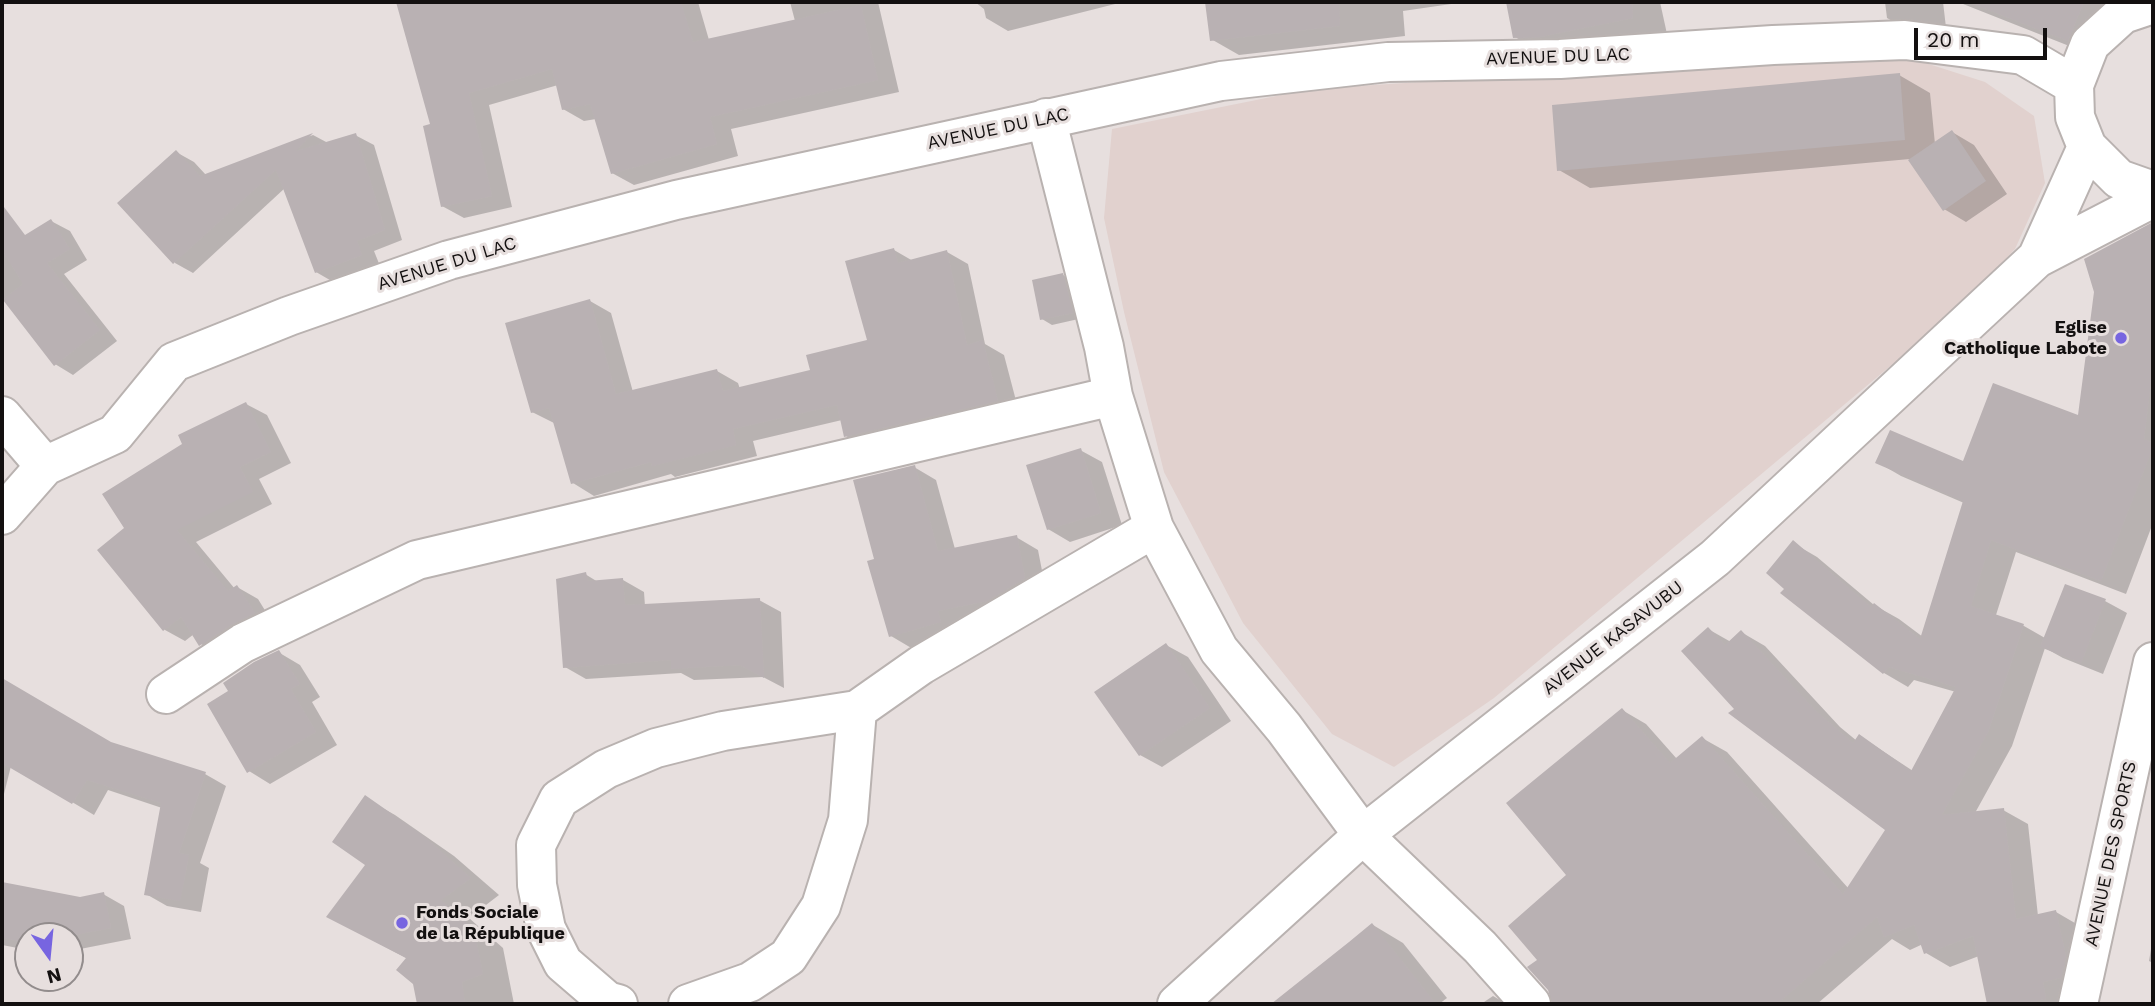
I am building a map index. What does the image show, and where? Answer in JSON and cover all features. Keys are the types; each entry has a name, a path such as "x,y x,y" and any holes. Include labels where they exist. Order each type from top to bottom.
{"street":[{"path":"2153,4 2123,14 2090,44 2074,85 2075,117 2087,147 2119,179 2153,191"},
{"name":"AVENUE DU LAC","path":"2,515 45,466 114,434 174,362 289,316 450,260 676,200 1220,81 1388,62 1560,59 1773,45 1905,40 2023,55 2074,85"},
{"path":"1046,118 1104,347 1113,396 1154,528 1219,650 1284,728 1363,835 1480,947 1531,1004"},
{"path":"2037,258 2087,147"},
{"path":"2037,258 2153,198"},
{"name":"AVENUE KASAVUBU","path":"1177,1004 1363,835 1715,558 2037,258"},
{"path":"166,694 243,643 417,560 1113,396"},
{"path":"2,416 45,466"},
{"path":"618,1004 607,1001 563,963 546,929 537,885 536,845 559,799 606,769 656,748 723,731 857,710 921,665 1154,528"},
{"name":"AVENUE DES SPORTS","path":"2078,1004 2153,662"},
{"path":"688,1004 750,982 788,957 821,906 848,820 857,710"}],"shaded area":[{"path":"1891,52 1985,82 2034,116 2045,183 2015,249 1962,306 1494,698 1394,767 1332,734 1243,623 1164,472 1124,312 1104,218 1112,129 1311,89"}],"building":[{"path":"396,2 681,2 693,42 861,5 878,80 710,117 717,144 611,174 590,104 562,110 552,69 469,93 492,196 441,207 423,126 430,124"},
{"path":"1205,2 1339,2 1340,26 1210,41"},
{"path":"1506,2 1632,2 1633,18 1540,37 1513,38"},
{"path":"2084,2 2068,41 1973,4"},
{"path":"1900,73 1905,140 1557,171 1552,105"},
{"path":"1952,130 1986,181 1943,211 1908,160"},
{"path":"313,133 296,151 356,133 385,230 357,241 362,255 315,273 276,170 173,264 117,203 176,150 200,176"},
{"path":"4,207 25,235 51,219 70,249 47,263 100,330 54,366 3,300 23,284 2,250"},
{"path":"2153,222 2153,365 2144,439 2153,443 2153,447 2101,581 1991,540 1971,606 2024,624 1988,732 1942,815 2004,808 2016,919 2056,910 2066,956 2061,978 2043,982 2046,999 2022,1004 1987,1004 1973,936 1924,954 1914,925 1884,937 1877,917 1777,1004 1552,1004 1548,990 1527,967 1537,960 1508,926 1566,875 1506,803 1622,708 1670,763 1702,736 1843,894 1885,830 1728,713 1734,709 1681,651 1708,627 1725,645 1741,630 1816,711 1853,743 1859,734 1911,771 1956,687 1889,667 1883,674 1780,593 1784,589 1766,573 1793,540 1871,607 1874,603 1920,639 1963,501 1875,463 1890,430 1963,461 1993,383 2078,415 2094,292 2084,259"},
{"path":"894,248 898,263 947,250 967,345 983,340 998,401 844,437 837,405 733,429 736,445 652,466 651,462 571,484 549,408 531,413 505,323 590,299 616,394 717,369 723,391 810,370 806,355 867,340 845,261"},
{"path":"1063,273 1073,313 1040,320 1032,280"},
{"path":"246,402 271,452 240,467 253,492 177,530 228,591 237,585 255,613 199,646 181,617 163,631 97,550 124,528 102,494 182,444 178,435"},
{"path":"1081,448 1101,513 1047,530 1026,465"},
{"path":"915,465 938,551 1017,535 1025,578 987,601 938,611 941,622 889,637 867,561 874,559 853,480"},
{"path":"586,572 588,581 623,578 625,605 760,598 764,678 740,665 671,669 671,660 563,668 556,579"},
{"path":"2065,584 2106,599 2081,663 2040,647"},
{"path":"1166,643 1210,708 1139,756 1094,692"},
{"path":"279,650 300,684 291,689 316,732 247,773 207,704 228,691 223,683 254,662"},
{"path":"2,678 111,742 206,772 179,853 189,855 180,901 144,895 161,803 87,780 72,804 2,763"},
{"name":"Fonds Sociale de la République","path":"365,795 425,837 471,878 441,900 474,929 483,974 462,982 465,1004 417,1004 413,984 396,970 406,958 326,917 365,865 332,842"},
{"path":"2,882 80,897 104,892 111,928 84,933 84,922 14,922 14,940 2,938"},
{"path":"1372,923 1436,1004 1271,1004 1349,942"}],"place":[{"name":"Eglise Catholique Labote","path":"2121,338"},
{"name":"Fonds Sociale de la République","path":"402,923"}]}
